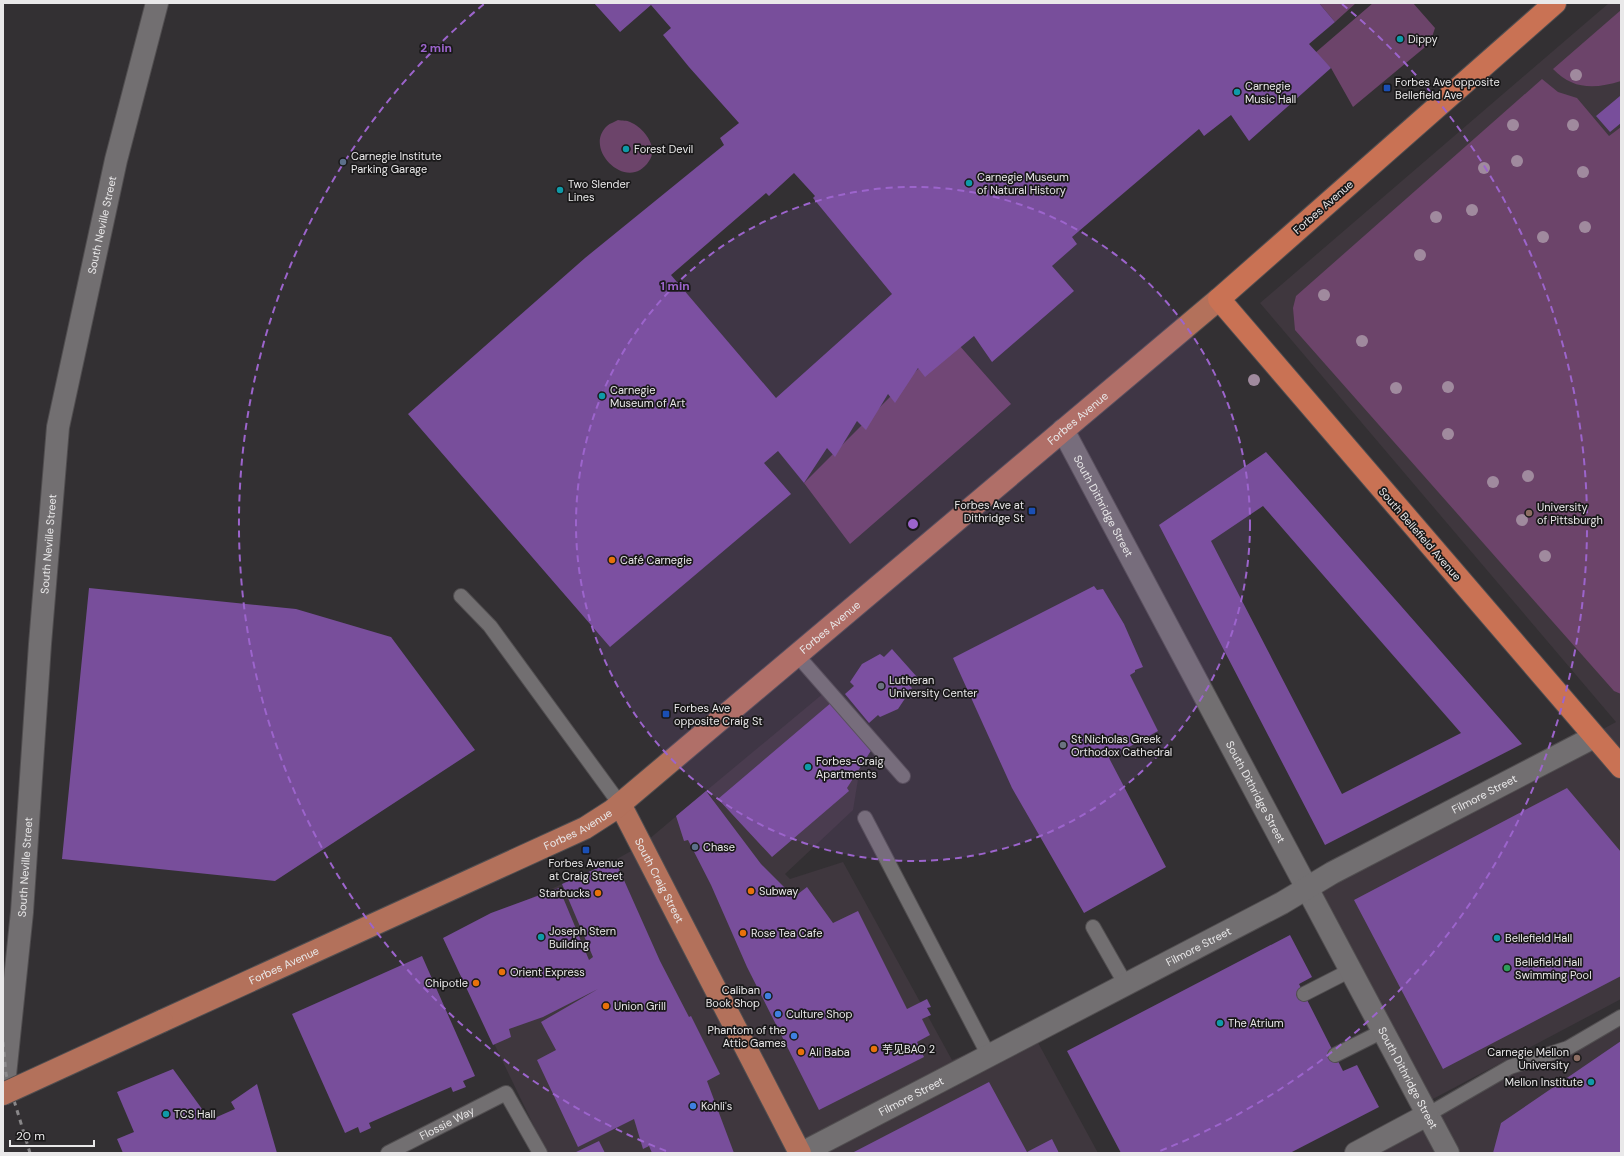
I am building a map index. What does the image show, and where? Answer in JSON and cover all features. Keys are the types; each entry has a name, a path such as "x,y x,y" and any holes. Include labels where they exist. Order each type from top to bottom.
{"highway":[{"name":"Forbes Avenue","path":"1219,299 1555,3"},
{"name":"South Bellefield Avenue","path":"1219,299 1621,767"}],"main road":[{"name":"Forbes Avenue","path":"3,1094 585,828 620,804 1219,299"},
{"name":"South Craig Street","path":"620,804 801,1153"}],"street":[{"name":"South Neville Street","path":"3,1094 22,912 40,652 58,427 116,160 157,3"},
{"name":"South Dithridge Street","path":"1063,430 1308,887 1448,1153"},
{"name":"Filmore Street","path":"801,1153 1126,985 1282,903 1339,870 1594,737"},
{"path":"1356,1153 1427,1115"}],"lane":[{"name":"South Craig Street","path":"461,596 490,626 620,804"},
{"path":"797,655 903,776"},
{"path":"865,818 989,1056"},
{"path":"1093,926 1126,985"},
{"path":"1304,994 1351,970"},
{"path":"1427,1115 1510,1067 1568,1048 1621,1018"},
{"path":"1335,1054 1384,1031"},
{"name":"Flossie Way","path":"388,1153 506,1093 540,1153"}],"shaded area":[{"path":"1319,3 1356,3 1335,22"},
{"path":"1373,3 1413,3 1435,28 1430,43 1353,107 1331,68 1315,53"},
{"name":"University of Pittsburgh","path":"1609,3 1621,3 1621,999 1431,1100 1427,1089 1316,886 1616,722 1260,303"},
{"path":"1621,10 1621,81 1611,84 1585,86 1568,81 1553,69"},
{"path":"1542,79 1558,92 1577,98 1609,136 1621,127 1621,694 1614,691 1295,330 1293,308 1296,296"},
{"path":"618,120 627,121 635,125 645,133 651,144 652,156 640,170 630,173 620,170 611,164 604,156 600,146 601,135 607,126"},
{"path":"951,336 1011,404 850,544 804,483"},
{"path":"825,692 864,743 853,810 785,874 790,879 843,862 952,1060 1030,1028 1098,1153 547,1153 443,938 615,860 642,845 705,792 715,802 706,791"},
{"name":"Carnegie Mellon University","path":"1621,1016 1621,1153 1355,1153"}],"building":[{"path":"594,3 1319,3 1335,22 1309,44 1331,68 1249,141 1231,115 1204,136 1199,129 1072,237 1077,244 1052,266 1074,291 992,362 974,336 925,377 918,368 895,403 888,394 866,430 857,421 835,457 827,448 804,483 778,451 764,463 791,494 610,647 408,414 585,258 724,145 720,138 739,123 689,67 663,35 671,28 651,5 620,32","holes":["794,173 815,196 813,198 892,294 776,398 671,275 766,193 769,196"]},
{"path":"1620,96 1621,123 1610,132 1596,116"},
{"path":"1266,452 1522,744 1325,845 1159,525","holes":["1263,506 1461,733 1342,794 1211,541"]},
{"name":"St Nicholas Greek Orthodox Cathedral","path":"1094,586 1097,590 1103,589 1124,624 1143,667 1135,670 1135,672 1130,675 1158,731 1109,758 1166,867 1084,913 1012,788 953,658"},
{"path":"89,588 296,609 391,637 475,750 275,881 62,859"},
{"name":"Lutheran University Center","path":"892,649 917,677 909,685 912,688 898,709 880,717 878,715 869,723 845,694 854,686 850,682 862,664 880,654 884,657"},
{"name":"Forbes-Craig Apartments","path":"832,702 874,746 847,788 849,791 772,857 718,799"},
{"name":"Bellefield Hall","path":"1567,788 1621,852 1621,976 1443,1069 1354,900"},
{"path":"706,791 761,864 794,897 807,887 833,923 858,911 907,1009 927,999 931,1007 927,1008 931,1015 922,1019 930,1035 917,1042 924,1057 819,1110 747,967 711,885 688,840 684,841 676,816"},
{"path":"615,860 660,961 689,1017 691,1016 720,1074 707,1081 734,1153 652,1153 649,1146 643,1149 634,1119 578,1147 537,1060 556,1050 541,1022 598,989 543,1017 509,1029 511,1037 493,1045 443,938 491,913 559,888 589,960 593,957 562,884"},
{"name":"The Atrium","path":"1290,935 1312,977 1299,984 1343,1071 1357,1065 1379,1107 1290,1153 1121,1153 1067,1051"},
{"path":"422,956 475,1076 463,1081 466,1087 453,1092 451,1087 369,1123 371,1128 360,1133 358,1127 345,1133 292,1014"},
{"name":"Mellon Institute","path":"1621,1041 1621,1153 1493,1153 1501,1123"},
{"name":"TCS Hall","path":"173,1069 210,1120 235,1109 231,1102 257,1084 277,1153 123,1153 117,1139 134,1132 117,1092"},
{"path":"989,1082 1027,1152 1052,1139 1059,1153 852,1153"},
{"path":"599,1141 605,1153 574,1153"}],"railway":[{"path":"3,1042 6,1074 30,1153"}],"place":[{"name":"Dippy","path":"1400,39"},
{"name":"Forbes Ave opposite Bellefield Ave","path":"1387,88"},
{"name":"Carnegie Music Hall","path":"1237,92"},
{"name":"Forest Devil","path":"626,149"},
{"name":"Carnegie Institute Parking Garage","path":"343,162"},
{"name":"Carnegie Museum of Natural History","path":"969,183"},
{"name":"Two Slender Lines","path":"560,190"},
{"name":"Carnegie Museum of Art","path":"602,396"},
{"name":"Forbes Ave at Dithridge St","path":"1032,511"},
{"name":"University of Pittsburgh","path":"1529,513"},
{"name":"Café Carnegie","path":"612,560"},
{"name":"Lutheran University Center","path":"881,686"},
{"name":"Forbes Ave opposite Craig St","path":"666,714"},
{"name":"St Nicholas Greek Orthodox Cathedral","path":"1063,745"},
{"name":"Forbes-Craig Apartments","path":"808,767"},
{"name":"Chase","path":"695,847"},
{"name":"Forbes Avenue at Craig Street","path":"586,850"},
{"name":"Subway","path":"751,891"},
{"name":"Starbucks","path":"598,893"},
{"name":"Rose Tea Cafe","path":"743,933"},
{"name":"Joseph Stern Building","path":"541,937"},
{"name":"Bellefield Hall","path":"1497,938"},
{"name":"Bellefield Hall Swimming Pool","path":"1507,968"},
{"name":"Orient Express","path":"502,972"},
{"name":"Chipotle","path":"476,983"},
{"name":"Caliban Book Shop","path":"768,996"},
{"name":"Union Grill","path":"606,1006"},
{"name":"Culture Shop","path":"778,1014"},
{"name":"The Atrium","path":"1220,1023"},
{"name":"Phantom of the Attic Games","path":"794,1036"},
{"name":"芋见BAO 2","path":"874,1049"},
{"name":"Ali Baba","path":"801,1052"},
{"name":"Carnegie Mellon University","path":"1577,1058"},
{"name":"Mellon Institute","path":"1591,1082"},
{"name":"Kohli's","path":"693,1106"},
{"name":"TCS Hall","path":"166,1114"}]}
